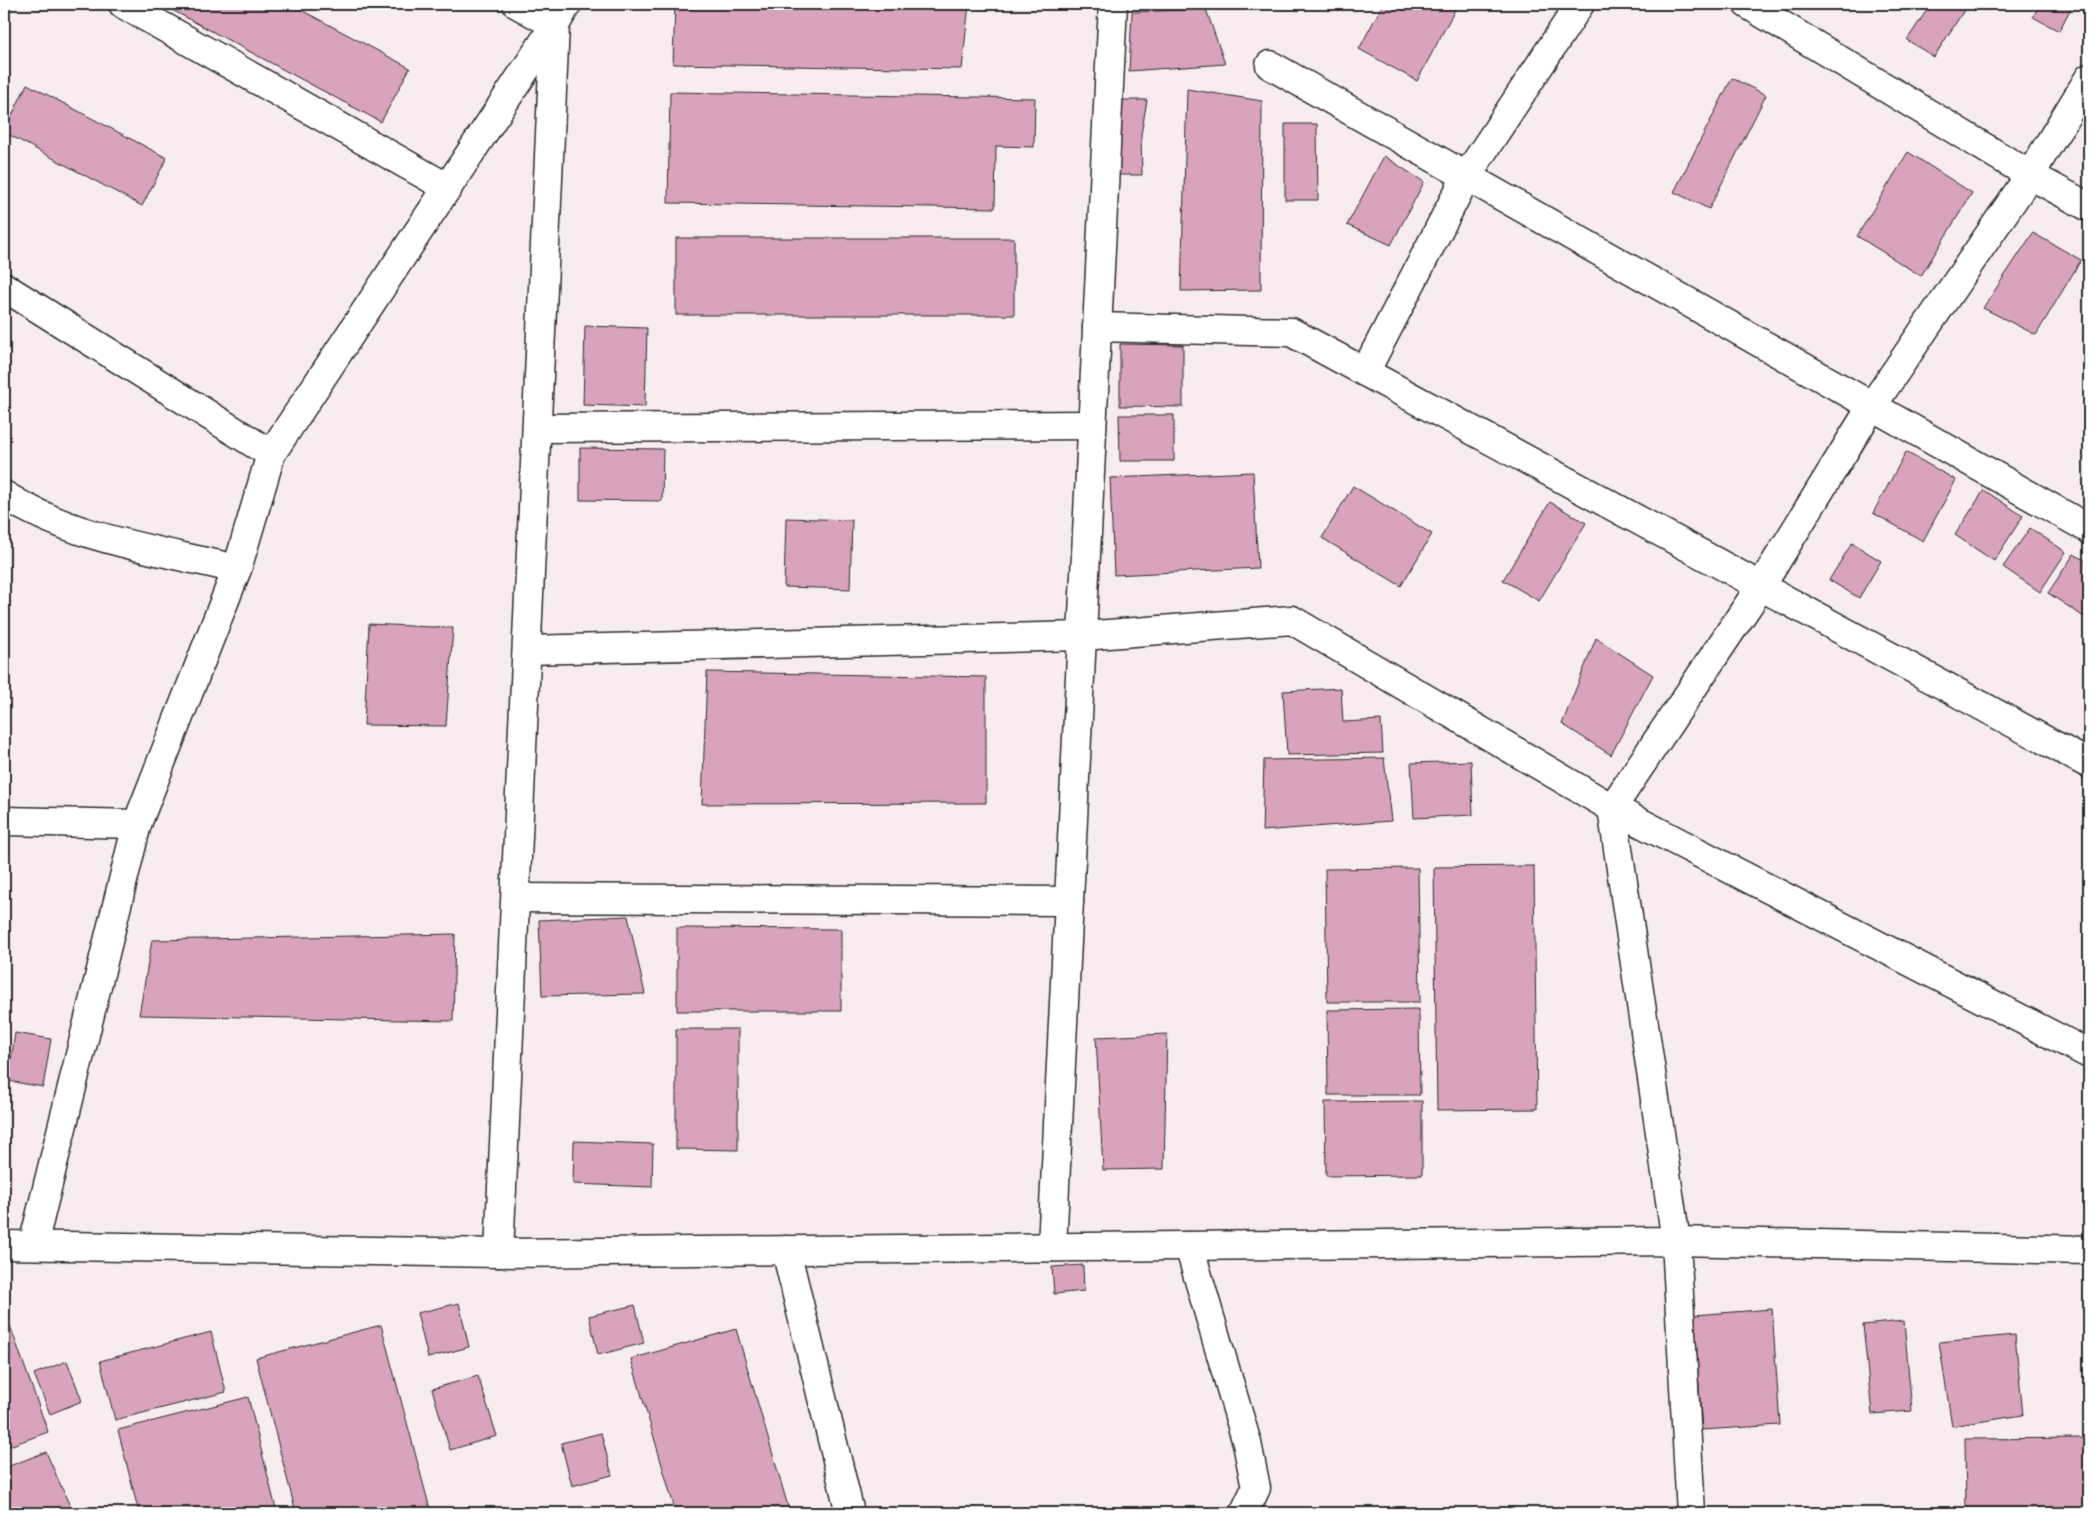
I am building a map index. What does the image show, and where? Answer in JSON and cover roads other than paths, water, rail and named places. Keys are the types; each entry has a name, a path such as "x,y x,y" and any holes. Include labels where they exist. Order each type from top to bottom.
{"street":[{"path":"124,4 448,188"},
{"path":"518,4 561,15"},
{"path":"1052,1247 1112,4"},
{"path":"1365,372 1466,177 1580,4"},
{"path":"1747,4 2030,175 2089,207"},
{"path":"33,1246 137,824 237,569 271,454 561,15"},
{"path":"499,1253 537,428 561,15"},
{"path":"1270,65 2089,529"},
{"path":"1691,1513 1676,1241 1612,808 1760,586 1872,406 2030,175 2089,78"},
{"path":"4,287 271,454"},
{"path":"1097,327 1291,332 2089,764"},
{"path":"537,428 1092,425"},
{"path":"4,495 32,513 75,530 237,569"},
{"path":"527,650 1082,636 1292,620 1612,808 2089,1054"},
{"path":"4,821 137,824"},
{"path":"516,898 1069,901"},
{"path":"4,1245 499,1253 1676,1241 2089,1250"},
{"path":"1189,1246 1247,1443 1256,1488 1244,1513"},
{"path":"786,1250 850,1513"}]}
